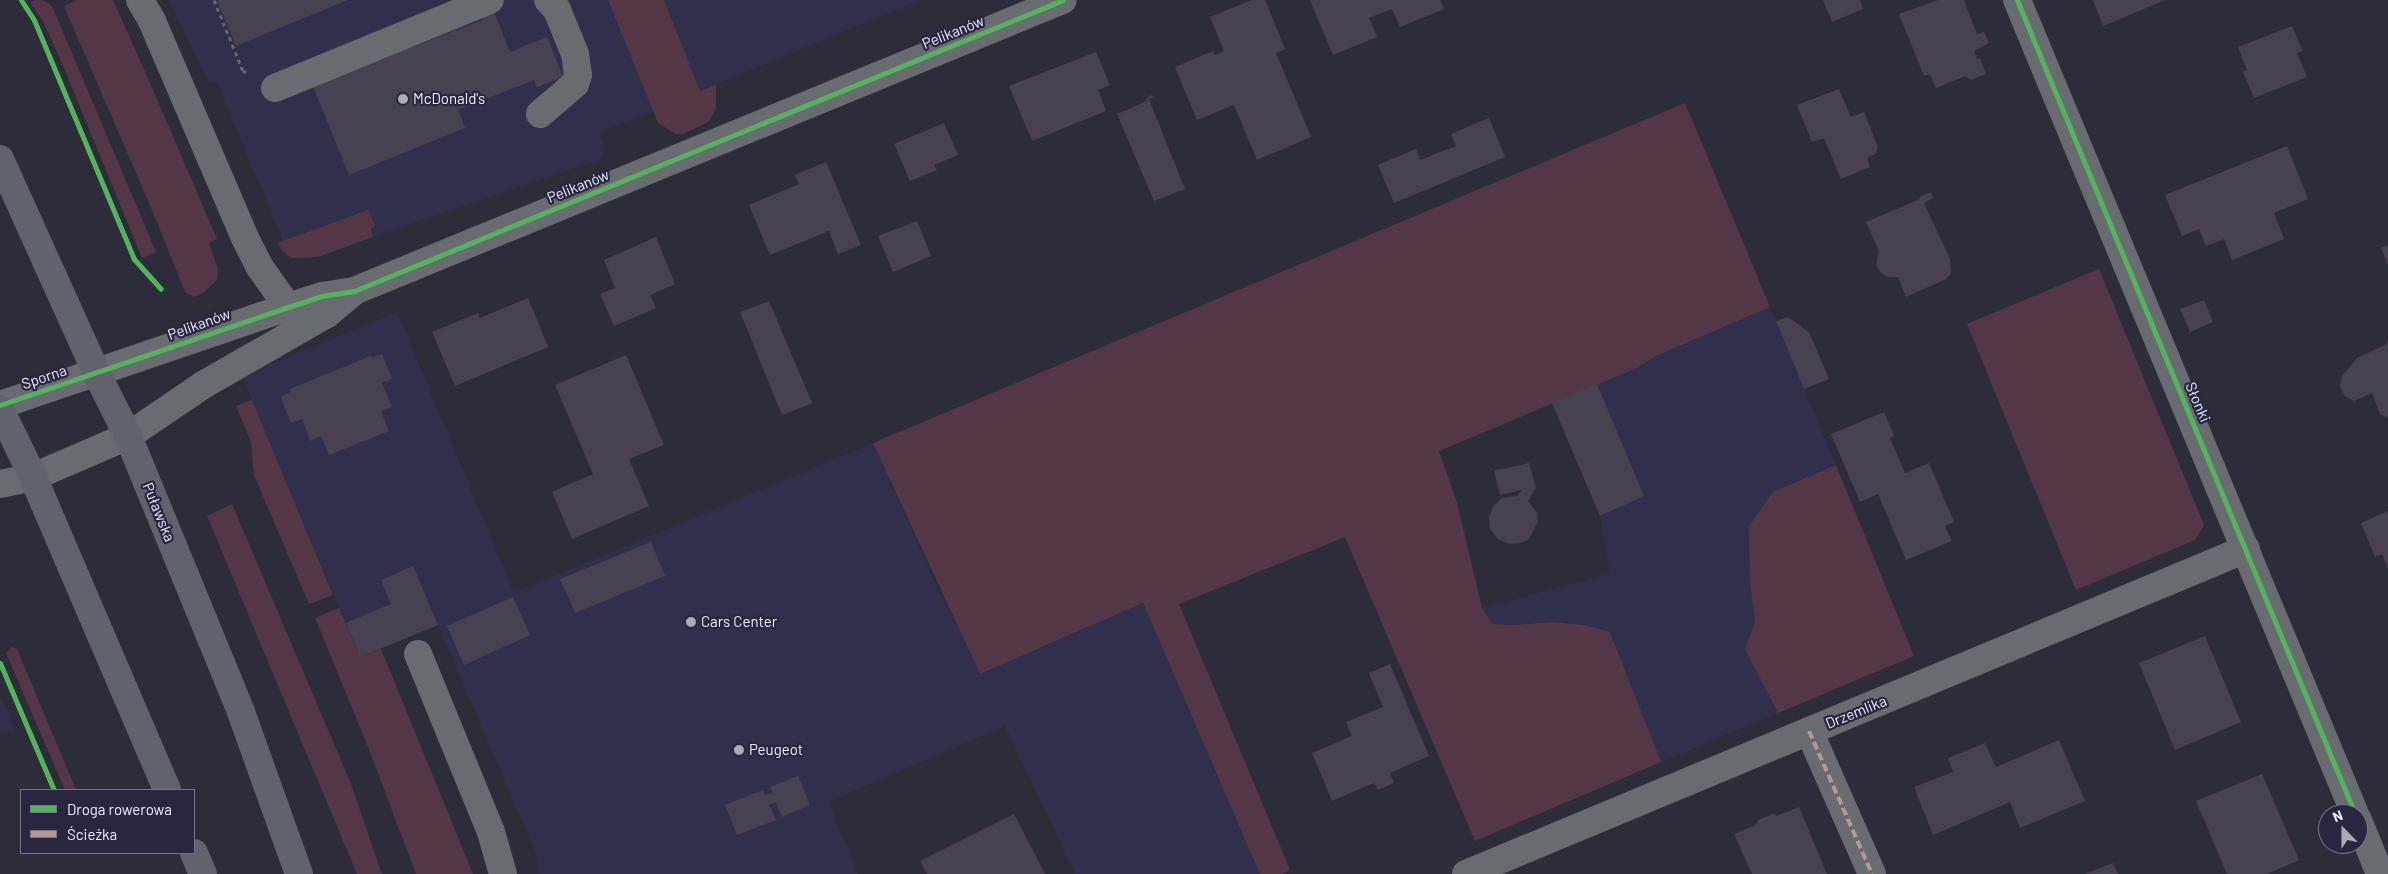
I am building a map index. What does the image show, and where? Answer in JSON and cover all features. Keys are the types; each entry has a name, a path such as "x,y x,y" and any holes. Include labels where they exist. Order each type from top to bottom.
{"main road":[{"name":"Puławska","path":"0,159 96,372 128,436 241,712 299,874"},
{"path":"0,407 33,477 167,789"},
{"path":"194,854 202,874"}],"street":[{"path":"140,0 152,21 244,236 259,266 288,306 299,331"},
{"path":"275,88 490,0"},
{"path":"540,114 575,84 578,75 575,54 557,10 548,0"},
{"name":"Pelikanów","path":"96,372 288,306 322,296 354,291 1063,0"},
{"name":"Słonki","path":"2017,0 2351,804"},
{"name":"Pelikanów","path":"128,436 203,385 327,314 354,291"},
{"name":"Sporna","path":"0,407 96,372"},
{"path":"0,484 33,477 128,436"},
{"name":"Drzemlika","path":"1466,874 2246,549"},
{"path":"418,654 491,832 504,874"},
{"path":"1809,731 1872,874"},
{"path":"2368,839 2381,864"}],"path":[{"path":"214,0 243,71 275,88"}],"shaded area":[{"path":"36,0 43,0 52,6 156,252 142,258 64,68 43,21 30,3"},
{"path":"77,0 113,0 217,239 209,243 218,269 217,280 203,293 194,297 185,292 152,210 64,6"},
{"path":"169,0 608,0 654,111 599,132 604,144 603,158 373,237 367,210 283,241 217,82 209,84"},
{"path":"608,0 664,0 700,91 716,85 716,109 708,122 683,134 676,134 658,123"},
{"path":"664,0 920,0 700,91"},
{"path":"1685,103 1770,307 1654,357 1639,367 1439,451 1457,503 1482,608 1492,624 1515,625 1552,622 1585,625 1610,632 1661,762 1475,841 1345,537 1179,604 1290,870 1282,874 1260,874 1143,603 980,674 873,443"},
{"path":"368,210 375,225 371,229 373,237 321,256 292,258 283,252 277,243"},
{"path":"2099,269 2204,525 2195,540 2076,590 1967,324"},
{"path":"1770,307 1836,465 1773,492 1750,581 1755,622 1745,649 1778,713 1661,762 1610,632 1585,625 1552,622 1515,625 1492,624 1482,608 1610,574 1600,516 1552,403 1639,367 1654,357"},
{"path":"397,312 514,593 873,443 936,584 980,674 1143,603 1260,874 1075,874 1005,726 828,802 858,874 540,874 535,851 438,625 360,657 242,376"},
{"path":"252,400 333,595 309,604 254,475 251,442 236,406"},
{"path":"1836,465 1914,656 1778,713 1745,649 1755,622 1750,581 1749,526 1773,492"},
{"path":"232,504 351,784 382,874 357,874 207,516"},
{"path":"339,608 360,657 381,649 473,874 416,874 369,749 315,618"},
{"path":"12,647 17,649 76,789 65,789 6,653"},
{"path":"0,695 16,733 0,732"}],"building":[{"path":"217,0 348,0 236,46"},
{"path":"1252,0 1265,0 1285,49 1276,53 1311,137 1257,160 1234,105 1197,120 1175,67 1213,51 1215,55 1224,51 1210,17"},
{"path":"1310,0 1440,0 1444,9 1400,27 1392,9 1369,18 1377,37 1333,55"},
{"path":"1823,0 1860,0 1863,9 1832,22"},
{"path":"1938,0 1964,0 1977,34 1984,32 1989,43 1974,51 1977,59 1980,58 1986,74 1971,80 1965,76 1936,88 1930,74 1924,76 1899,14"},
{"path":"2093,0 2165,0 2103,26"},
{"name":"McDonald's","path":"493,10 510,52 547,37 563,77 537,87 534,80 458,110 465,128 349,175 311,81 377,55 379,61 391,56 389,51 406,44 408,49 483,20 481,15"},
{"path":"2292,26 2303,51 2297,53 2307,77 2254,98 2243,72 2247,70 2238,47"},
{"path":"1096,52 1110,85 1098,90 1106,111 1032,141 1009,86"},
{"path":"1839,89 1851,117 1864,112 1878,147 1875,154 1867,158 1870,167 1841,179 1824,138 1812,142 1797,105"},
{"path":"1152,95 1153,97 1149,99 1185,189 1154,201 1117,114 1147,101 1146,98"},
{"path":"1489,118 1505,157 1394,203 1378,165 1416,149 1420,160 1456,146 1451,134"},
{"path":"944,123 958,155 934,165 937,170 910,181 894,144"},
{"path":"2287,146 2308,199 2274,213 2284,239 2232,260 2224,239 2206,246 2199,229 2182,236 2165,195"},
{"path":"826,162 861,245 838,254 829,231 770,255 749,205 799,184 795,175"},
{"path":"1931,192 1933,198 1924,203 1950,259 1951,273 1946,279 1906,297 1898,277 1887,277 1880,272 1876,265 1879,251 1866,222 1920,199 1920,197"},
{"path":"917,221 931,256 893,272 878,236"},
{"path":"656,237 675,284 650,295 656,308 614,326 600,294 615,288 604,260"},
{"path":"2388,245 2388,265 2381,248"},
{"path":"528,298 548,347 455,386 432,332 478,313 480,318"},
{"path":"2204,300 2213,322 2190,332 2180,309"},
{"path":"769,301 812,403 782,415 740,312"},
{"path":"1788,317 1809,332 1829,379 1804,389 1776,321"},
{"path":"2388,341 2388,418 2380,414 2372,393 2354,401 2345,396 2340,386 2342,376 2357,358 2385,345"},
{"path":"382,354 392,379 382,383 392,407 381,411 389,431 329,455 321,436 310,441 302,419 291,423 281,397 291,392 290,389 371,356 372,358"},
{"path":"626,355 664,445 629,459 649,506 572,539 552,492 593,474 555,385"},
{"path":"1597,384 1644,496 1600,516 1552,403"},
{"path":"1884,412 1894,436 1890,438 1905,473 1929,463 1954,522 1945,526 1952,541 1906,560 1878,494 1860,502 1831,434"},
{"path":"1529,463 1536,488 1528,501 1537,513 1538,522 1529,539 1521,543 1509,544 1498,539 1490,529 1489,517 1493,506 1502,498 1517,496 1522,490 1500,495 1494,471"},
{"path":"2388,511 2388,568 2382,554 2375,557 2361,523"},
{"path":"651,542 665,576 575,613 560,579"},
{"path":"413,566 438,625 360,657 346,623 391,604 381,580"},
{"path":"513,597 530,635 464,665 447,626"},
{"path":"2205,636 2241,722 2175,750 2139,663"},
{"path":"1390,664 1429,756 1390,773 1394,783 1378,790 1374,783 1332,801 1312,753 1352,736 1346,722 1383,707 1369,673"},
{"path":"2059,740 2085,801 2020,828 2010,802 1933,835 1914,787 1953,772 1948,758 1985,743 1996,767"},
{"path":"2262,774 2299,860 2267,874 2227,874 2196,801"},
{"path":"798,776 810,805 782,817 776,802 769,805 776,820 737,835 725,805 763,790 765,795 773,793 770,787"},
{"path":"1799,807 1827,874 1752,874 1734,834 1756,825 1758,820 1773,814 1777,816"},
{"path":"1014,814 1045,874 927,874 920,861"},
{"path":"2113,863 2118,874 2085,874"}],"marked path":[{"path":"1809,731 1872,874"}],"cycle path":[{"path":"21,0 34,20 134,259 161,289"},
{"path":"0,405 322,296 354,291 1063,0"},
{"path":"2017,0 2351,804"},
{"path":"0,663 54,789"}],"place":[{"name":"McDonald's","path":"403,99"},
{"name":"Cars Center","path":"691,622"},
{"name":"Peugeot","path":"739,750"}]}
